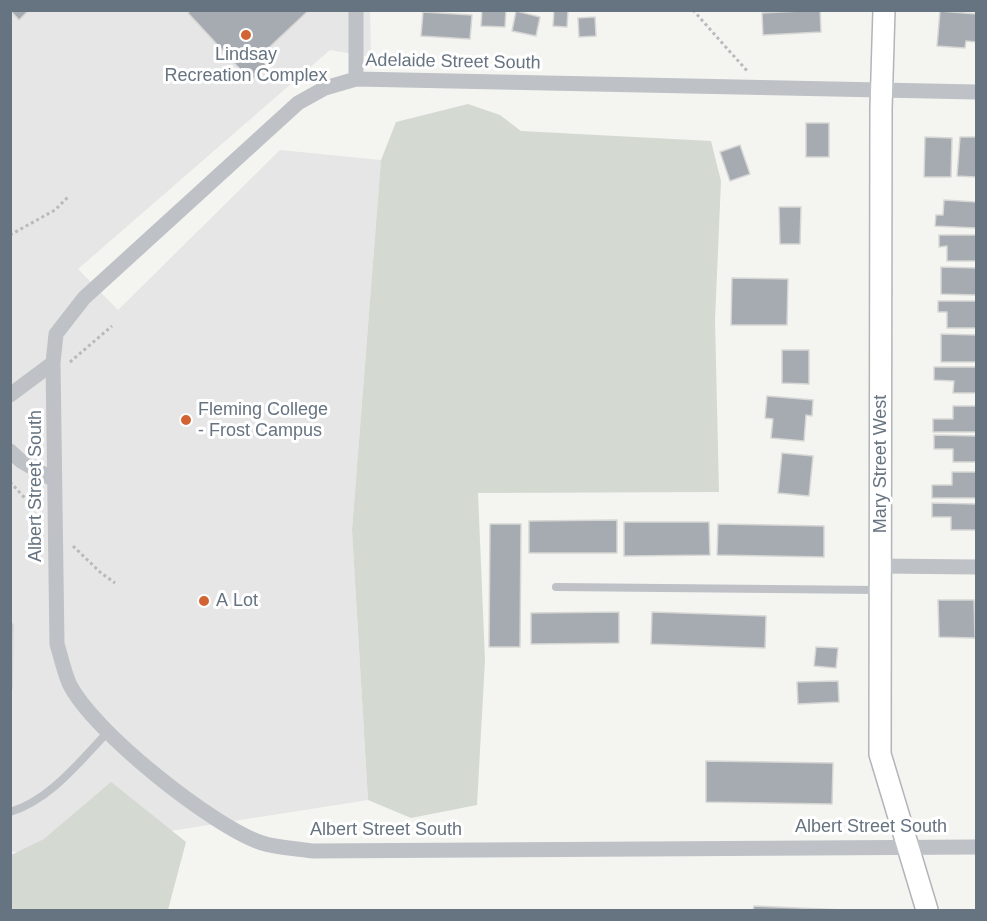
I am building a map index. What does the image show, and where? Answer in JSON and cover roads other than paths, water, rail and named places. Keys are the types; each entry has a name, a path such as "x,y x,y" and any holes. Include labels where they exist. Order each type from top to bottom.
{"street":[{"path":"356,10 356,79"},
{"name":"Mary Street West","path":"884,10 880,754 927,910"},
{"name":"Adelaide Street South","path":"53,363 56,334 84,298 298,103 325,88 356,79 882,92 976,92"},
{"path":"10,395 53,363"},
{"name":"Albert Street South","path":"53,363 57,644 70,684 107,733 165,781 228,826 262,843 312,851 976,847"},
{"path":"10,451 21,461 54,480"},
{"path":"881,566 976,567"}],"lane":[{"path":"556,587 882,590"},
{"path":"10,812 30,806 49,791 107,733"}],"place":[{"name":"Lindsay Recreation Complex","path":"246,35"},
{"name":"Fleming College - Frost Campus","path":"186,420"},
{"name":"A Lot","path":"204,601"}]}
